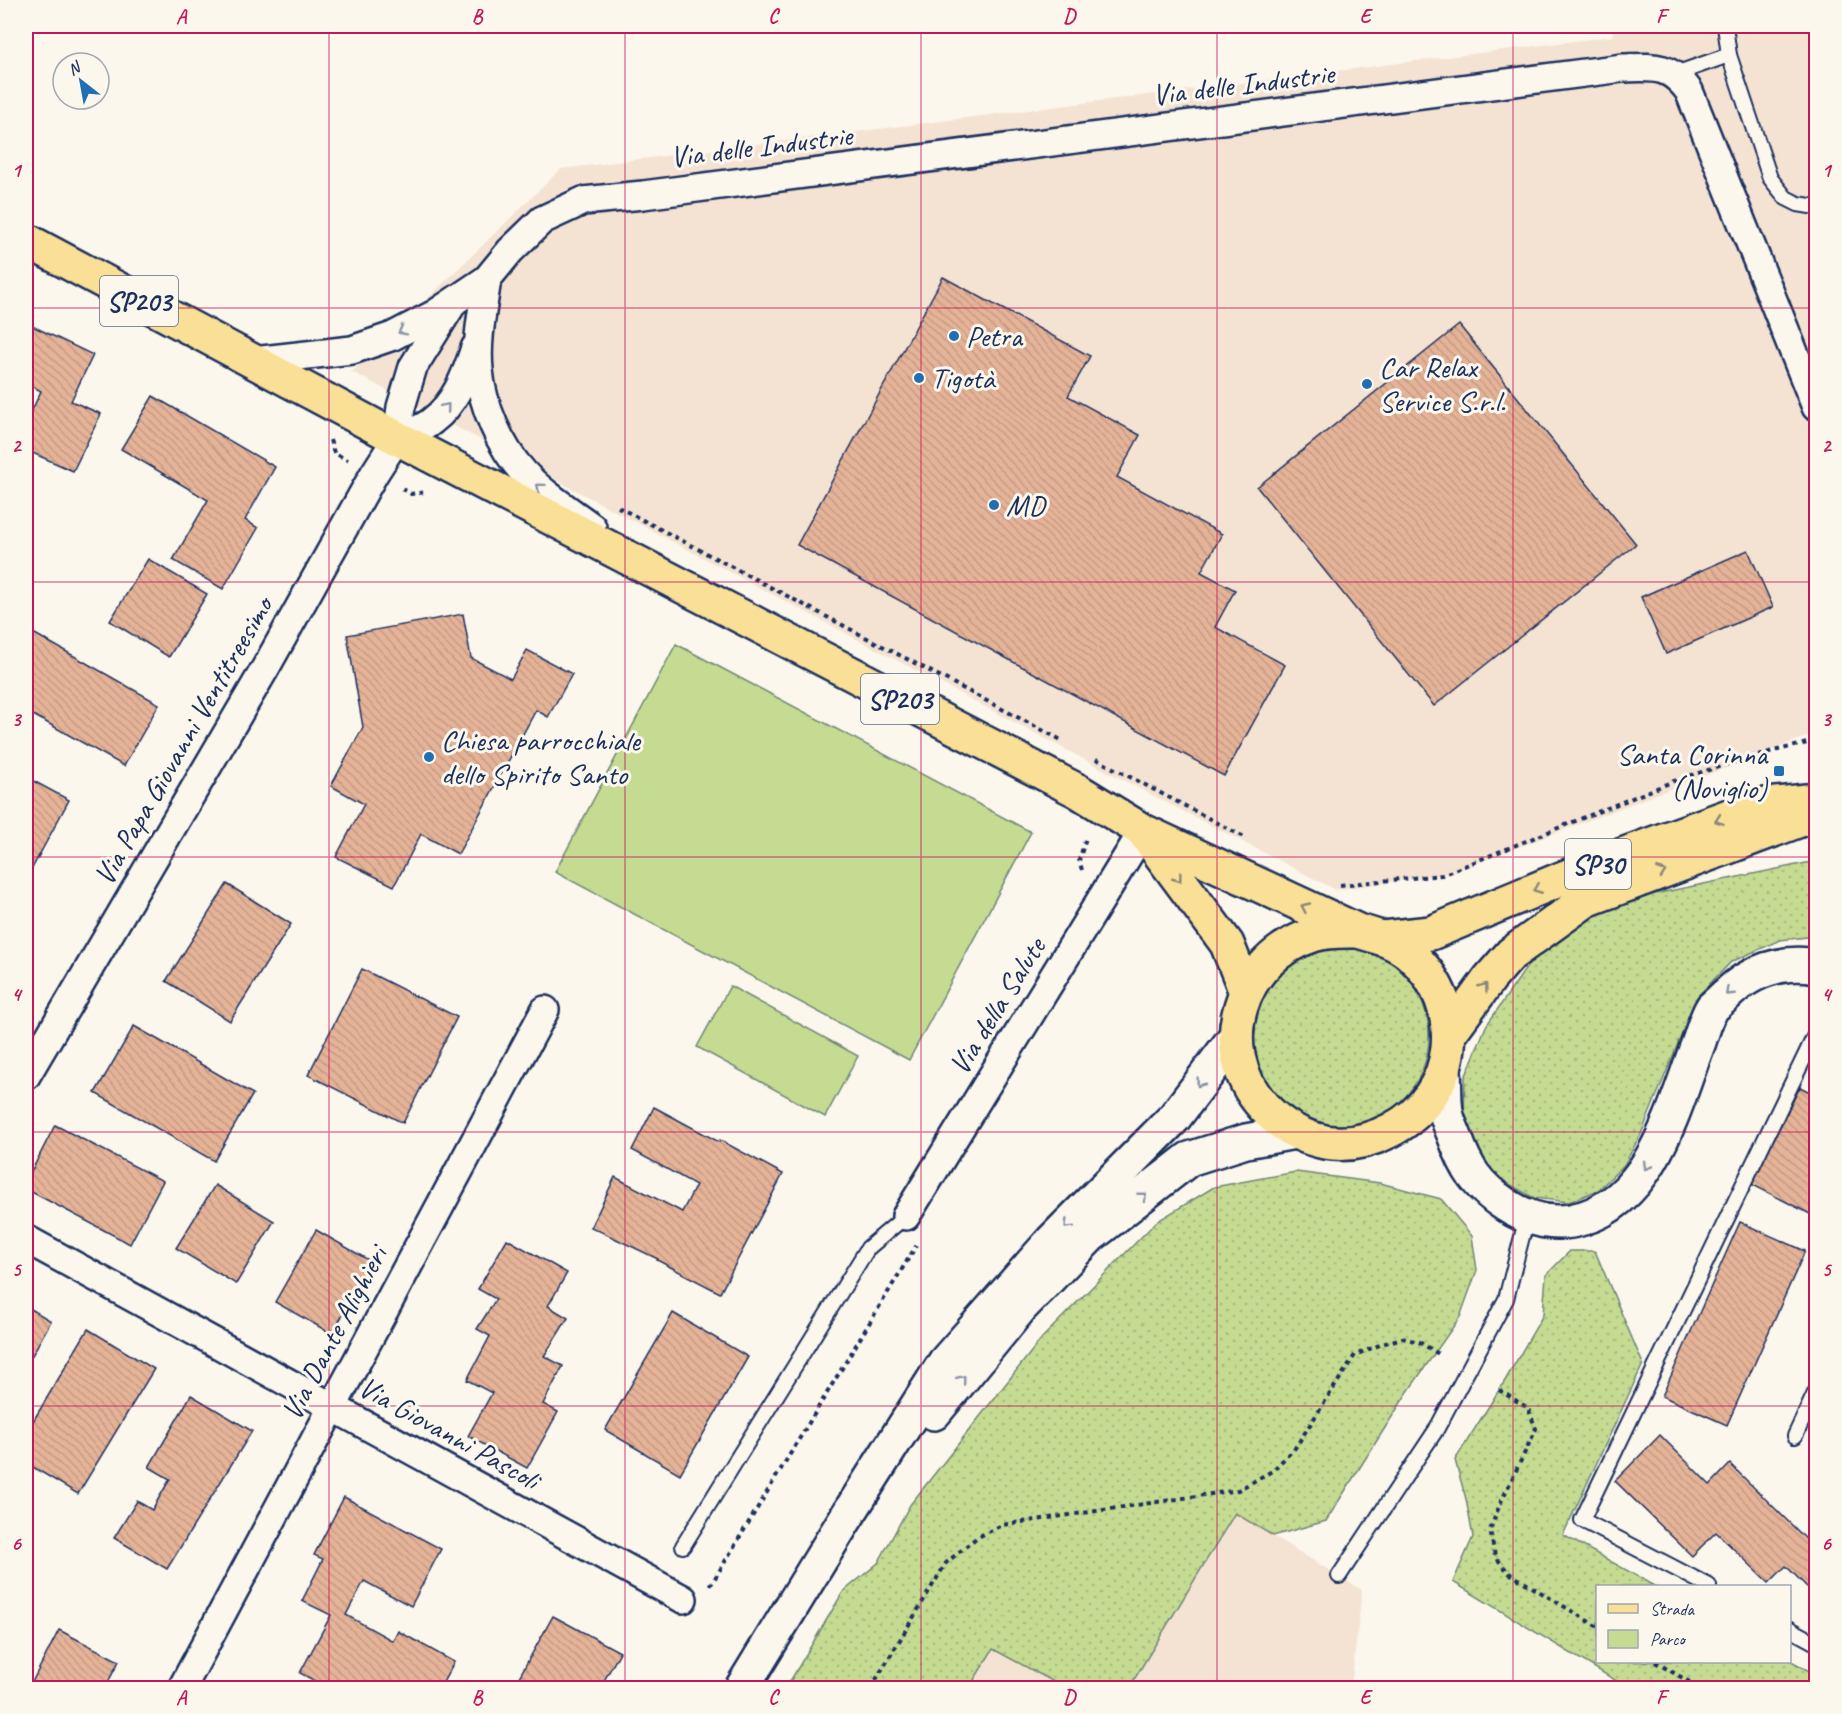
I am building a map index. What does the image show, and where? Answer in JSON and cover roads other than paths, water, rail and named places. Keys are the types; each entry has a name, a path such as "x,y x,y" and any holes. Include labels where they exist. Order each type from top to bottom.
{"main road":[{"name":"SP203","path":"26,240 397,438 1078,791 1143,831 1370,935"},
{"name":"SP30","path":"1370,935 1410,954 1428,973 1443,1000 1449,1034 1444,1070 1430,1099 1407,1122 1375,1138 1344,1143 1323,1142 1295,1132 1275,1119 1253,1096 1240,1068 1236,1036 1238,1016 1246,992 1255,976 1267,962 1292,944 1314,934 1337,930 1370,935 1431,933 1595,865 1756,806 1816,800"},
{"name":"SP30","path":"1449,1034 1490,978 1511,954 1586,900 1816,814"},
{"name":"SP203","path":"1143,831 1227,944 1246,992"},
{"path":"1444,1070 1446,1114 1465,1165 1482,1186 1504,1204 1527,1217 1547,1222 1573,1221 1596,1215 1618,1200 1639,1179 1657,1149 1712,1009 1735,986 1758,972 1780,966 1801,964 1816,966"},
{"name":"SP30","path":"742,1689 844,1521 945,1362 1051,1242 1174,1118 1236,1036"},
{"name":"SP30","path":"844,1521 1022,1307 1090,1236 1189,1159 1246,1141 1295,1132"}],"street":[{"name":"Via delle Industrie","path":"253,361 352,350 393,336 435,314 487,279 510,251 542,220 583,201 1623,68 1664,68 1675,74"},
{"path":"1675,74 1689,91 1816,407"},
{"path":"487,279 479,335 479,370 486,401 507,451 524,474 654,572"},
{"name":"Via delle Industrie","path":"397,438 401,407 413,367 453,302"},
{"path":"397,438 431,422 448,405 460,385 479,335"},
{"name":"Via Papa Giovanni Ventitreesimo","path":"26,1076 266,667 374,474 397,438"},
{"name":"Via della Salute","path":"913,1227 1143,831"},
{"name":"Via Dante Alighieri","path":"182,1689 545,1010"},
{"name":"Via Giovanni Pascoli","path":"26,1239 683,1599"}],"lane":[{"path":"1725,26 1729,55 1770,178 1786,198 1798,204 1816,207"},
{"path":"1675,74 1729,55"},
{"path":"1705,1585 1582,1520 1816,1033"},
{"path":"1339,1576 1436,1430 1506,1299 1527,1217"},
{"path":"683,1546 868,1248 913,1227"},
{"path":"1795,1436 1816,1390"},
{"path":"1791,1630 1816,1643"}],"place":[{"name":"Petra","path":"954,336"},
{"name":"Tigotà","path":"919,378"},
{"name":"Car Relax Service S.r.l.","path":"1367,384"},
{"name":"MD","path":"994,505"},
{"name":"Chiesa parrocchiale dello Spirito Santo","path":"429,757"},
{"name":"Santa Corinna (Noviglio)","path":"1779,771"}]}
